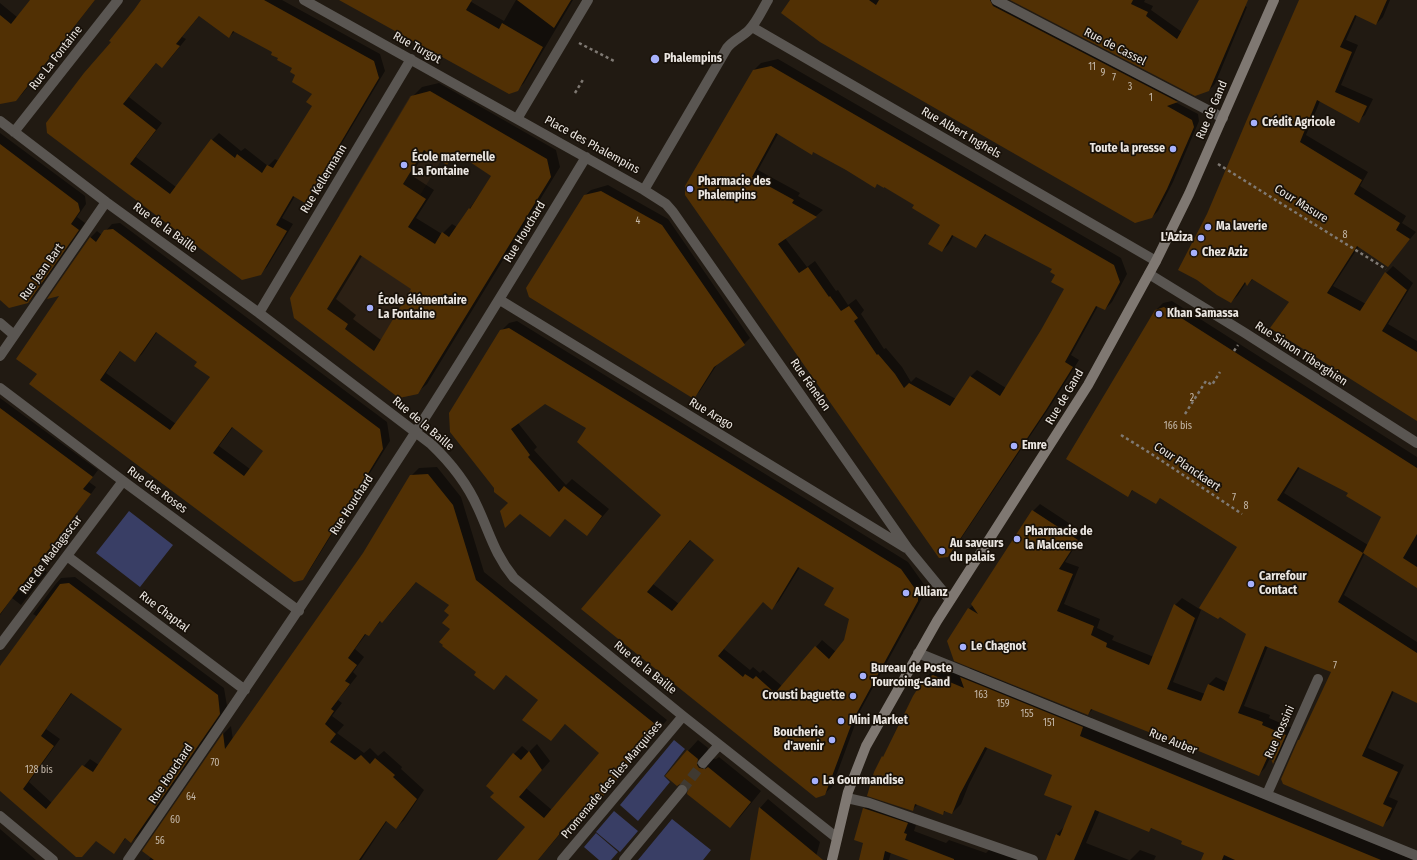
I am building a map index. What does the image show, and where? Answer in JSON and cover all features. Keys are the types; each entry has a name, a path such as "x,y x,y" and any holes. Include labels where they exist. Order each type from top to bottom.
{"main road":[{"name":"Rue de Gand","path":"832,860 853,776 866,746 918,653 950,600 1075,406 1149,274 1169,237 1274,0"}],"street":[{"name":"Rue La Fontaine","path":"14,132 118,0"},
{"name":"Rue Turgot","path":"304,0 517,118"},
{"path":"517,118 588,0"},
{"path":"752,27 768,0"},
{"name":"Rue de Cassel","path":"996,0 1223,118"},
{"name":"Place des Phalempins","path":"517,118 644,190 727,48 731,42 752,27"},
{"name":"Rue Albert Inghels","path":"752,27 1156,261"},
{"name":"Rue Kellermann","path":"258,313 411,60"},
{"name":"Rue de la Baille","path":"0,121 106,202 258,313 416,432 441,453 463,480 478,507 500,560 514,578 719,745 837,838"},
{"name":"Rue Houchard","path":"128,860 299,611 416,432 500,300 586,157"},
{"name":"Rue Fénelon","path":"644,190 666,204 673,212 909,550 950,600"},
{"name":"Rue Jean Bart","path":"0,356 106,202"},
{"name":"Rue Simon Tiberghien","path":"1149,274 1245,333 1417,444"},
{"name":"Rue Arago","path":"500,300 909,550"},
{"path":"0,323 14,336"},
{"name":"Rue des Roses","path":"0,388 299,611"},
{"name":"Rue de Madagascar","path":"0,644 123,481"},
{"name":"Rue Chaptal","path":"67,556 245,690"},
{"name":"Rue Auber","path":"918,653 1417,856"},
{"name":"Rue Rossini","path":"1267,794 1318,679"},
{"name":"Promenade des Îles Marquises","path":"562,860 683,716"},
{"path":"703,764 719,745"},
{"path":"624,860 682,790"},
{"path":"847,798 869,803 1033,860"},
{"path":"0,816 53,860"}],"path":[{"path":"566,36 614,60"},
{"path":"576,93 584,78"},
{"name":"Cour Masure","path":"1205,157 1227,169 1386,268"},
{"path":"1185,414 1206,381 1212,384 1220,372"},
{"name":"Cour Planckaert","path":"1121,435 1242,514"}],"shaded area":[{"name":"École élémentaire La Fontaine","path":"430,92 469,114 389,247 464,318 418,394 399,398 294,318 290,299 340,216 353,224 339,215 410,96"},
{"path":"129,511 173,545 140,587 96,553"},
{"path":"674,740 685,749 664,776 670,782 638,821 620,805"},
{"path":"614,811 638,831 620,852 596,832"},
{"path":"672,819 711,850 703,860 638,860"},
{"path":"596,833 618,852 611,860 599,860 584,847"}],"building":[{"path":"30,0 95,0 16,101 0,104 0,15 11,24"},
{"path":"141,0 264,0 374,61 379,78 305,203 293,196 276,225 287,231 261,275 242,280 47,133 46,123 84,73 111,42 109,41","holes":["199,16 229,38 233,31 272,52 271,55 278,58 277,60 292,68 290,72 295,75 292,82 312,94 306,102 312,106 273,168 267,165 262,173 237,154 235,158 211,139 170,194 130,164 156,130 123,104 156,63 162,68 180,46 176,44"]},
{"path":"339,0 472,0 466,10 499,29 502,23 543,47 518,91 509,94"},
{"path":"517,0 571,0 554,28"},
{"path":"790,0 869,0 876,5 879,0 990,0 993,6 1178,102 1167,106 1192,120 1194,127 1167,189 1152,218 1135,223 820,42 781,13"},
{"path":"1010,0 1133,0 1131,4 1148,12 1146,16 1177,39 1199,0 1248,0 1209,91 1195,96"},
{"path":"1299,0 1387,0 1376,25 1355,15 1340,47 1352,52 1335,92 1367,106 1359,123 1317,100 1300,142 1362,180 1354,194 1400,223 1396,230 1410,239 1388,267 1357,246 1327,293 1360,311 1385,272 1407,290 1382,331 1417,352 1417,421 1270,328 1289,302 1252,279 1247,286 1245,282 1231,303 1217,295 1197,280 1178,270 1207,214"},
{"path":"771,66 1114,265 1120,282 1105,310 1096,306 1065,362 1073,367 948,557 939,558 685,195 685,186 753,70","holes":["776,133 812,155 813,152 875,188 877,184 884,187 914,205 912,208 940,225 928,244 942,252 952,235 976,248 985,234 1052,269 1050,272 1055,275 1051,282 1064,289 1041,330 1000,396 970,376 950,406 909,383 904,388 895,374 878,354 877,355 854,321 858,318 849,306 841,311 830,296 829,297 808,267 799,273 778,244 817,217 792,203 794,200 752,177"]},
{"path":"430,91 547,159 551,177 418,394 399,398 294,318 290,298 411,96","holes":["424,150 447,165 455,152 491,176 470,209 469,208 449,237 442,232 435,244 408,227 426,199 403,184","360,255 411,289 374,351 345,329 348,324 327,309"]},
{"path":"0,144 78,203 80,211 71,224 79,230 28,303 9,308 0,300"},
{"path":"601,191 662,225 745,345 714,367 694,399 529,297 526,288 584,195"},
{"path":"113,229 380,429 383,449 303,580 294,582 29,384 37,374 16,359 59,296 47,299 90,237 96,242 104,230","holes":["156,332 197,362 194,366 210,377 170,430 100,380 120,351 135,362","232,427 263,451 244,476 213,453"]},
{"path":"1164,307 1417,468 1417,534 1403,558 1417,567 1417,588 1363,553 1338,602 1417,653 1417,703 1392,691 1362,756 1398,772 1383,804 1392,808 1383,827 1283,784 1281,779 1331,672 1265,646 1238,713 1263,722 1262,725 1286,735 1273,764 1269,754 1259,776 1172,740 1171,741 1091,709 1088,715 954,661 947,641 968,608 978,614 971,604 1032,510 1078,540 1059,569 1073,574 1057,611 1094,626 1091,635 1107,643 1106,647 1149,665 1174,604 1195,618 1167,689 1201,701 1208,684 1224,691 1246,634 1220,617 1218,619 1199,608 1237,547 1160,498 1156,504 1132,490 1128,497 1066,459 1155,310","holes":["1298,467 1348,493 1346,496 1381,517 1363,553 1277,500"]},
{"path":"509,328 901,569 918,593 918,601 853,720 825,795 816,798 581,609 661,515 577,442 586,428 545,404 511,429 530,455 528,457 559,492 564,486 602,516 587,536 565,519 550,537 520,514 505,528 500,511 508,503 494,492 494,488 450,432 449,413 500,330","holes":["690,540 714,560 672,611 647,592","798,567 834,588 824,605 849,619 844,640 829,659 815,646 775,693 756,676 753,679 745,674 743,677 718,656 763,602 772,610"]},
{"path":"0,408 93,477 83,489 91,494 0,614"},
{"path":"428,474 453,505 476,580 660,728 579,825 572,819 538,860 497,860 525,827 490,797 494,793 486,786 513,753 521,760 529,751 542,770 519,797 544,818 599,753 565,724 551,741 522,720 538,700 506,675 494,690 474,675 476,672 442,646 443,645 439,642 450,629 442,623 449,615 444,611 449,605 416,582 382,623 380,621 369,636 365,634 348,658 357,665 345,681 350,684 331,709 334,711 325,724 336,734 330,742 355,760 361,755 370,764 375,758 395,775 393,777 417,799 396,829 386,821 359,860 154,860 142,851 223,733 225,749 363,553 410,475"},
{"path":"69,583 218,695 220,714 131,843 125,838 114,854 96,841 82,857 76,857 0,791 0,666 60,584","holes":["71,693 122,729 93,772 82,765 46,809 23,789 54,746 41,736"]},
{"path":"933,675 964,688 960,677 1083,727 1080,736 1381,860 1235,860 1224,855 1222,860 1201,860 1204,853 1181,844 1182,841 1151,828 1149,832 1095,810 1074,860 1046,860 1056,834 1060,836 1072,806 1044,795 1052,775 985,747 960,794 952,814 944,811 943,815 915,804 913,811 867,796 874,772 913,696 924,679"},
{"path":"687,750 698,759 697,765 699,768 705,769 708,767 751,802 730,828 687,794 688,788 686,785 680,784 677,786 665,776"},
{"path":"759,807 823,860 750,860"},
{"path":"863,808 908,823 904,833 907,834 905,840 954,860 909,860 885,851 883,860 859,860 863,843 854,840"}],"tunnel":[{"path":"682,790 703,763"}],"place":[{"name":"Phalempins","path":"655,59"},
{"name":"Crédit Agricole","path":"1254,123"},
{"name":"Toute la presse","path":"1173,149"},
{"name":"École maternelle La Fontaine","path":"404,165"},
{"name":"Pharmacie des Phalempins","path":"690,189"},
{"name":"Ma laverie","path":"1208,227"},
{"name":"L'Aziza","path":"1201,238"},
{"name":"Chez Aziz","path":"1194,253"},
{"name":"École élémentaire La Fontaine","path":"370,308"},
{"name":"Khan Samassa","path":"1159,314"},
{"name":"Emre","path":"1014,446"},
{"name":"Pharmacie de la Malcense","path":"1017,539"},
{"name":"Au saveurs du palais","path":"942,551"},
{"name":"Carrefour Contact","path":"1251,584"},
{"name":"Allianz","path":"906,593"},
{"name":"Le Chagnot","path":"963,647"},
{"name":"Bureau de Poste Tourcoing-Gand","path":"863,676"},
{"name":"Crousti baguette","path":"853,696"},
{"name":"Mini Market","path":"841,721"},
{"name":"Boucherie d'avenir","path":"832,740"},
{"name":"La Gourmandise","path":"815,781"}]}
